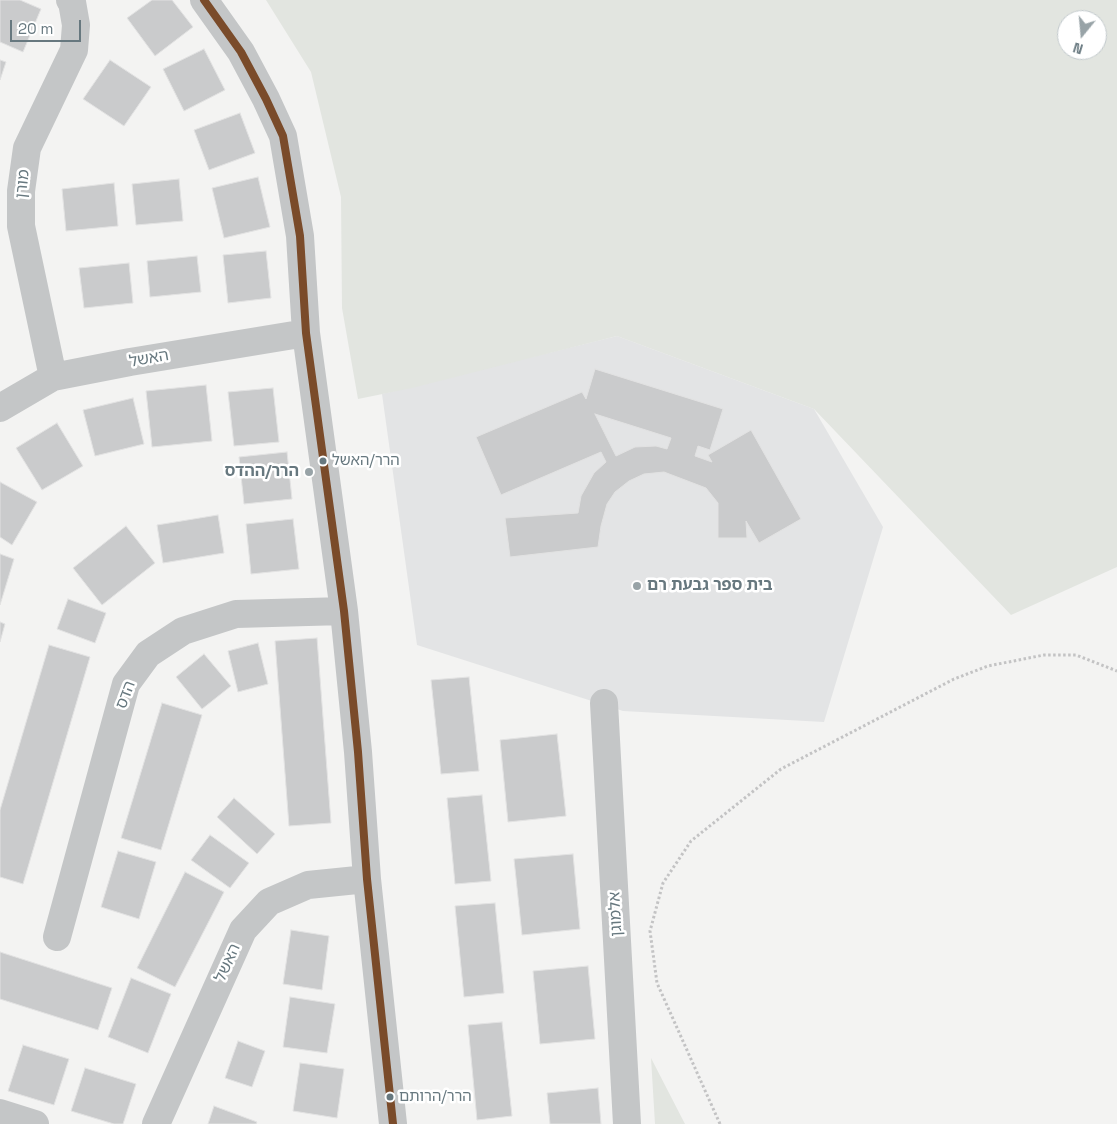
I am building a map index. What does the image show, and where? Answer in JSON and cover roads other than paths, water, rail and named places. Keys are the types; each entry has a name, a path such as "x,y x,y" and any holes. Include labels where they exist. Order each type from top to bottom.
{"street":[{"name":"מורן","path":"53,377 21,226 21,191 27,148 74,50 76,25 70,0"},
{"path":"204,0 241,52 283,136 300,236 306,333 344,612 358,752 367,879 393,1124"},
{"name":"האשל","path":"0,408 3,404 53,377 130,362 306,333"},
{"name":"הדס","path":"57,937 126,684 148,654 183,631 236,614 344,612"},
{"name":"אלמוגן","path":"604,703 627,1124"},
{"name":"האשל","path":"156,1124 243,930 269,902 308,885 367,879"},
{"path":"0,1113 35,1124"}],"place":[{"name":"הרר/האשל","path":"323,461"},
{"name":"הרר/ההדס","path":"309,472"},
{"name":"בית ספר גבעת רם","path":"637,586"},
{"name":"הרר/הרותם","path":"390,1097"}]}
